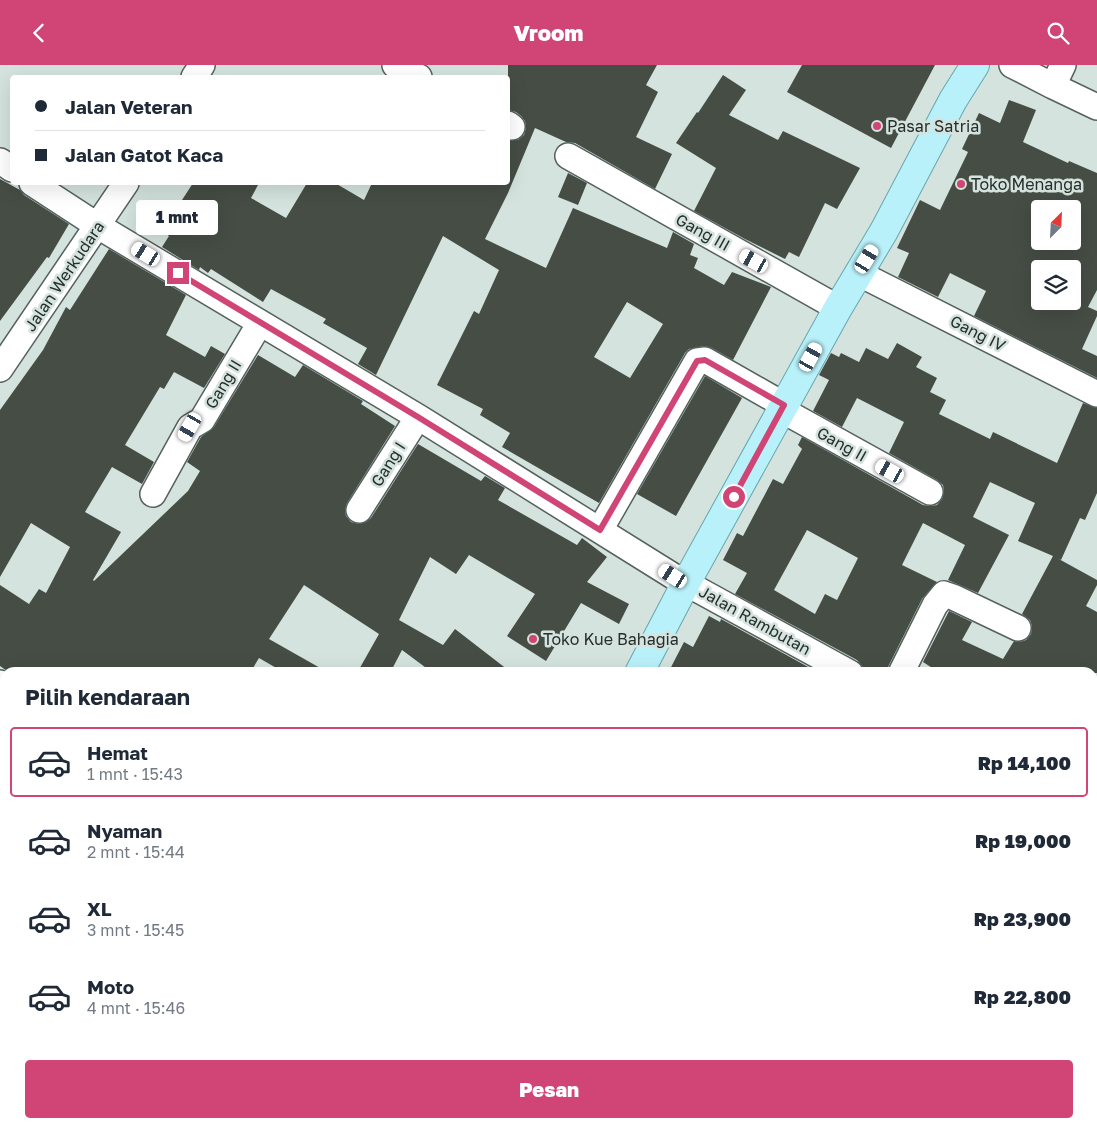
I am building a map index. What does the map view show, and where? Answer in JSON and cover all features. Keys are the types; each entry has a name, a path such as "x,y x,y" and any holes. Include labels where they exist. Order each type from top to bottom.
{"main road":[{"path":"641,667 838,308 884,231 953,100 975,65"}],"street":[{"path":"395,65 415,75"},
{"path":"1012,65 1058,76 1097,107"},
{"name":"Gang III","path":"568,156 838,308"},
{"name":"Jalan Rambutan","path":"35,185 98,226 418,417 686,583 839,667"},
{"name":"Jalan Werkudara","path":"0,369 125,185"},
{"name":"Gang IV","path":"858,273 1097,394"},
{"name":"Gang II","path":"153,493 190,427 202,420 260,323"},
{"name":"Gang II","path":"600,530 697,361 705,360 783,408 930,492"},
{"name":"Gang I","path":"359,511 418,417"},
{"path":"904,667 935,605 944,594 1018,628"}],"building":[{"path":"508,65 657,65 646,85 658,92 636,137 672,154 655,189 575,143 566,142 535,128 508,193 485,239 546,268 573,208 667,248 673,232 694,244 690,255 698,258 694,268 724,285 732,272 771,287 733,360 712,348 704,346 689,349 685,353 599,503 502,447 510,433 480,415 483,409 437,385 474,311 479,314 499,270 443,236 376,375 358,364 367,348 323,323 326,319 271,289 263,302 211,269 208,273 200,267 199,270 162,247 169,236 162,231 192,185 258,185 251,198 286,218 306,185 338,185 364,200 371,185 510,185 510,140 518,140 524,135 526,128 525,121 516,112 510,110 510,75 508,75","holes":["627,302 663,324 630,378 594,357"]},
{"name":"Pasar Satria","path":"802,65 935,65 891,148 787,92"},
{"path":"723,75 746,90 729,115 778,140 783,131 860,168 837,209 825,203 799,257 789,252 785,259 694,211 716,168 676,143"},
{"path":"1009,100 1036,110 1023,142 1068,163 1069,161 1097,173 1097,290 1088,307 1097,311 1097,316 1082,349 1097,356 1097,378 974,316 986,291 950,273 938,297 898,277 909,253 897,248 920,200 940,210 968,152 962,149 979,113 1000,123"},
{"path":"568,173 587,183 578,205 558,197"},
{"path":"0,179 20,190 24,195 69,224 49,258 47,257 0,321"},
{"path":"109,249 186,295 166,335 205,357 211,346 225,354 204,388 174,372 164,389 160,387 125,445 154,462 142,484 112,467 85,512 121,532 94,581 188,491 200,471 187,462 201,437 214,427 258,355 295,377 303,365 363,401 361,404 395,426 347,503 346,516 351,522 359,524 371,518 418,444 481,481 485,476 505,488 498,500 577,545 582,538 607,557 587,582 629,604 619,624 581,603 546,661 507,636 535,594 469,555 456,574 430,557 399,620 443,645 455,629 504,667 425,667 402,650 393,667 360,667 379,634 304,585 269,639 318,667 275,667 259,658 254,667 1,667 0,585 29,604 39,589 46,593 70,547 31,523 0,577 0,410 43,350 66,307 70,310"},
{"path":"897,343 922,357 916,367 937,378 930,392 946,400 939,414 990,439 993,432 1057,463 1083,403 1097,408 1097,493 1085,520 1080,518 1061,560 1057,558 1097,580 1097,585 1086,606 1097,612 1097,667 931,667 923,662 949,611 972,622 962,640 1003,659 1014,641 1026,640 1031,634 1032,626 1030,620 1022,614 1053,556 1018,541 1035,503 990,482 973,517 1009,535 978,593 948,580 965,545 923,523 902,565 937,582 922,599 888,667 862,667 857,660 735,594 747,573 723,560 737,533 743,536 773,479 783,484 802,449 798,445 802,437 923,505 937,505 942,499 943,485 889,453 904,422 857,398 842,427 813,411 829,380 819,375 831,353 839,357 841,353 859,362 866,348 888,359","holes":["807,530 858,558 837,600 825,594 815,614 774,590"]},
{"path":"705,376 742,398 676,516 637,494"},
{"path":"709,616 720,622 721,619 808,667 671,667 684,642 693,647"}],"place":[{"name":"Pasar Satria","path":"877,126"},
{"name":"Toko Menanga","path":"961,184"},
{"name":"Toko Kue Bahagia","path":"533,639"}],"route":[{"path":"178,273 418,417 600,530 697,361 705,360 784,405 734,497"}]}
